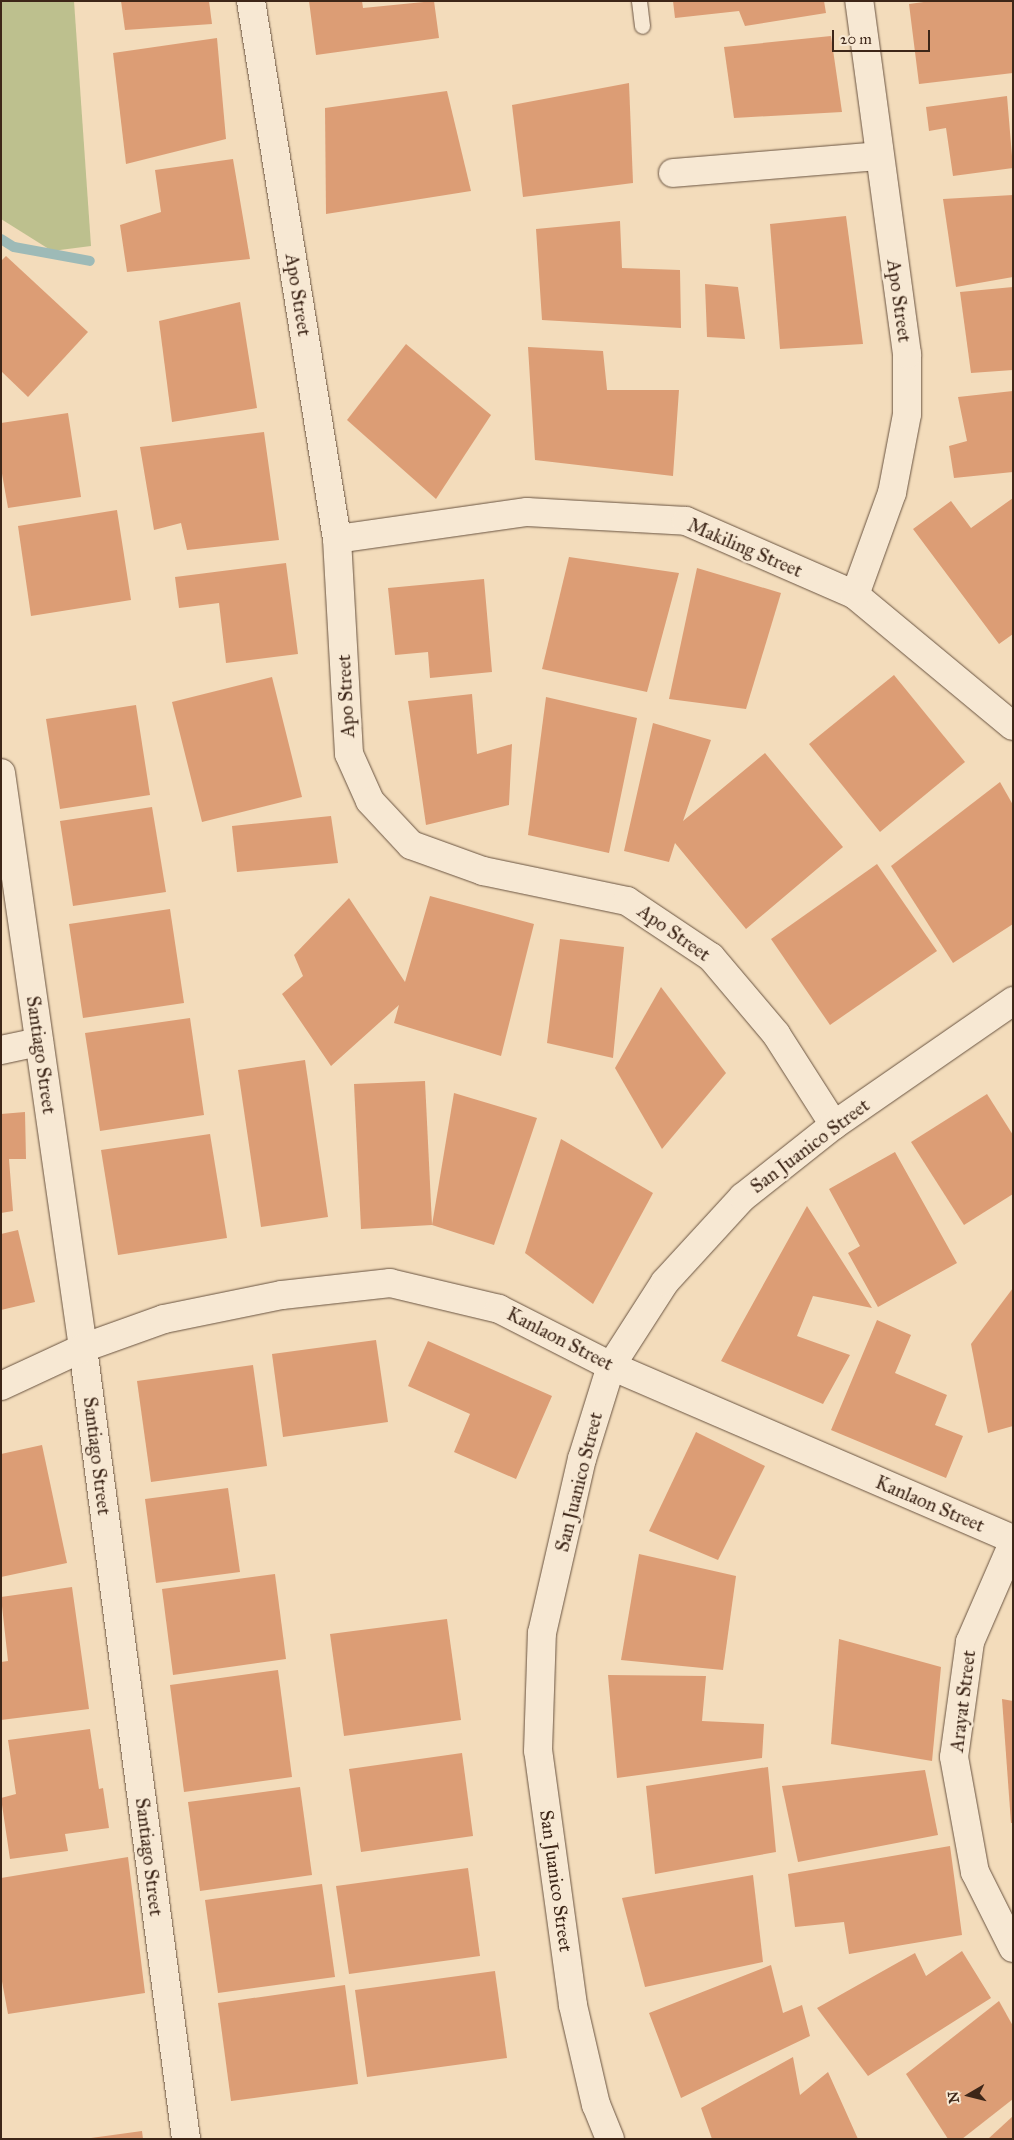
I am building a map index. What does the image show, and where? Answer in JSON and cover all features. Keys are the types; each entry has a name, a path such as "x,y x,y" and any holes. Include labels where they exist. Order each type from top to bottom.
{"street":[{"name":"Apo Street","path":"251,1 337,539 349,754 370,801 412,845 483,871 627,901 711,957 776,1034 834,1125"},
{"name":"Apo Street","path":"855,595 892,493 907,414 907,354 859,1"},
{"path":"673,173 879,156"},
{"name":"Makiling Street","path":"337,539 527,512 686,521 855,595 1013,726"},
{"name":"Santiago Street","path":"1,774 83,1348 186,2139"},
{"name":"San Juanico Street","path":"610,2139 596,2105 573,2005 538,1751 542,1633 582,1459 611,1366 666,1282 743,1196 834,1125 1013,1001"},
{"path":"1,1050 39,1042"},
{"name":"Kanlaon Street","path":"1,1386 83,1348 164,1319 282,1295 390,1283 499,1309 611,1366 1013,1541"},
{"name":"Arayat Street","path":"1013,1541 970,1642 954,1757 975,1872 1013,1948"}],"lane":[{"path":"639,1 642,26"}],"green space":[{"path":"1,1 74,1 91,246 52,251 1,219"}],"building":[{"path":"121,1 209,1 212,24 125,30"},
{"path":"309,1 362,1 363,8 434,1 439,38 316,55"},
{"path":"673,1 824,1 826,13 745,26 739,11 675,18"},
{"path":"931,1 1013,1 1013,73 919,84 909,4"},
{"path":"831,36 842,112 734,118 724,47"},
{"path":"217,38 226,139 126,164 113,53"},
{"path":"629,83 633,183 523,197 512,105"},
{"path":"447,91 471,191 326,214 325,108"},
{"path":"1007,96 1013,168 953,176 946,128 929,131 926,107"},
{"path":"233,159 250,259 127,272 120,225 161,212 155,170"},
{"path":"1013,195 1013,277 956,287 943,199"},
{"path":"846,216 863,344 780,349 770,224"},
{"path":"620,221 622,268 680,270 681,328 542,320 536,229"},
{"path":"6,256 88,332 28,397 1,371 1,261"},
{"path":"705,284 738,287 745,339 707,337"},
{"path":"1013,287 1013,370 971,373 960,292"},
{"path":"240,302 257,408 172,422 159,321"},
{"path":"406,344 491,415 436,499 347,420"},
{"path":"528,347 603,351 607,390 679,390 673,476 535,460"},
{"path":"1013,391 1013,472 954,478 949,446 967,441 958,397"},
{"path":"68,413 81,497 8,508 1,468 1,423"},
{"path":"264,432 279,540 187,550 181,523 154,530 140,447"},
{"path":"1013,498 1013,634 999,644 913,529 951,501 971,528"},
{"path":"117,510 131,600 31,616 18,526"},
{"path":"569,557 679,573 647,692 542,669"},
{"path":"286,563 298,654 226,663 219,603 179,608 175,577"},
{"path":"697,568 781,593 746,709 669,699"},
{"path":"484,579 492,672 430,678 428,652 395,655 388,588"},
{"path":"894,675 965,762 880,832 809,744"},
{"path":"272,677 302,797 202,822 172,702"},
{"path":"472,694 477,754 512,744 509,805 426,825 408,701"},
{"path":"546,697 637,718 609,853 528,835"},
{"path":"136,705 150,795 60,809 46,719"},
{"path":"653,723 711,740 683,821 765,753 843,847 746,929 675,843 669,862 624,851"},
{"path":"1000,782 1013,805 1013,924 953,963 891,866"},
{"path":"152,807 166,892 73,906 60,821"},
{"path":"331,816 338,863 237,872 232,826"},
{"path":"877,864 937,951 830,1025 771,939"},
{"path":"430,896 534,924 501,1056 394,1023 399,1005 331,1066 282,994 303,976 294,955 349,898 405,982"},
{"path":"170,909 184,1003 83,1018 69,924"},
{"path":"560,939 624,947 613,1058 547,1043"},
{"path":"661,987 726,1073 662,1149 615,1068"},
{"path":"190,1018 204,1115 100,1131 85,1033"},
{"path":"305,1060 328,1217 261,1227 238,1070"},
{"path":"425,1081 432,1225 361,1229 354,1084"},
{"path":"454,1093 537,1118 494,1245 432,1225"},
{"path":"987,1094 1013,1135 1013,1194 964,1225 911,1142"},
{"path":"25,1112 26,1159 9,1159 13,1211 1,1213 1,1114"},
{"path":"210,1134 227,1238 118,1255 101,1150"},
{"path":"561,1139 653,1193 593,1304 525,1253"},
{"path":"895,1152 957,1263 878,1307 848,1253 860,1246 829,1189"},
{"path":"807,1206 872,1308 813,1296 797,1336 850,1355 823,1404 721,1361"},
{"path":"18,1230 35,1302 1,1310 1,1234"},
{"path":"1013,1288 1013,1426 988,1433 971,1344"},
{"path":"877,1320 911,1335 895,1373 947,1395 935,1425 963,1436 946,1478 831,1430"},
{"path":"376,1340 388,1422 283,1437 272,1354"},
{"path":"428,1341 552,1396 516,1479 454,1452 470,1414 408,1386"},
{"path":"253,1365 267,1466 151,1482 137,1381"},
{"path":"696,1432 765,1466 718,1560 649,1531"},
{"path":"42,1445 67,1563 1,1577 1,1454"},
{"path":"228,1488 240,1572 156,1583 145,1499"},
{"path":"639,1554 736,1576 723,1670 621,1660"},
{"path":"275,1574 286,1659 173,1675 162,1589"},
{"path":"72,1587 89,1709 1,1720 1,1662 8,1661 1,1597"},
{"path":"447,1619 461,1720 344,1736 330,1634"},
{"path":"839,1639 941,1667 932,1761 831,1744"},
{"path":"278,1670 292,1777 184,1792 170,1685"},
{"path":"608,1675 706,1676 702,1721 764,1724 762,1758 617,1778"},
{"path":"1002,1699 1013,1701 1013,1823 1011,1823"},
{"path":"90,1729 99,1789 103,1788 109,1828 65,1834 68,1851 10,1859 1,1798 16,1794 8,1740"},
{"path":"462,1753 473,1836 361,1852 349,1769"},
{"path":"768,1767 776,1852 655,1874 646,1786"},
{"path":"925,1770 938,1835 798,1862 782,1786"},
{"path":"300,1787 312,1875 200,1891 188,1802"},
{"path":"950,1846 962,1935 849,1954 844,1922 795,1927 788,1874"},
{"path":"128,1857 145,1993 8,2014 1,1976 1,1878"},
{"path":"468,1868 480,1956 349,1974 336,1886"},
{"path":"753,1875 763,1962 645,1987 622,1898"},
{"path":"322,1884 335,1977 218,1993 205,1900"},
{"path":"962,1951 991,1998 868,2076 817,2008 915,1953 926,1976"},
{"path":"771,1965 783,2013 802,2005 810,2036 681,2098 649,2013"},
{"path":"495,1971 507,2058 367,2077 355,1990"},
{"path":"345,1985 358,2084 231,2101 218,2003"},
{"path":"999,2001 1013,2026 1013,2099 962,2139 948,2139 906,2074"},
{"path":"793,2057 800,2095 828,2072 858,2139 712,2139 701,2108"},
{"path":"1013,2116 1013,2139 988,2139"},
{"path":"142,2131 143,2139 91,2139 91,2138"}],"waterway":[{"path":"1,239 14,247 90,261"}]}
